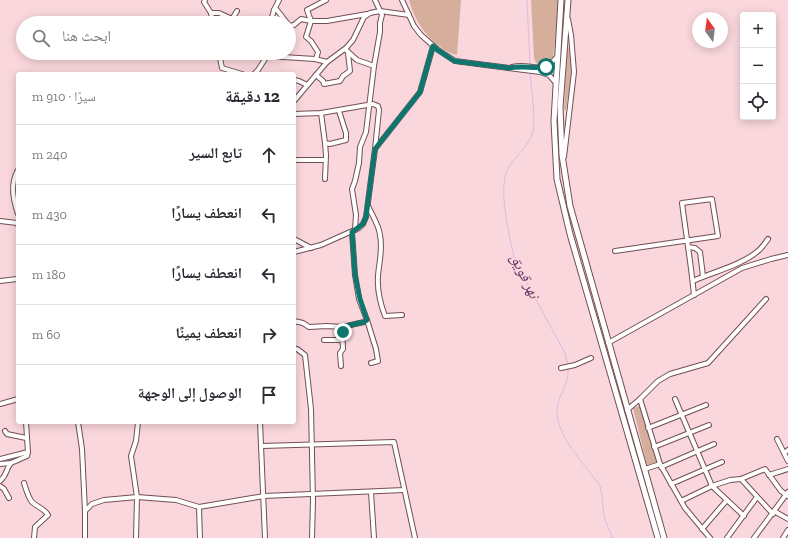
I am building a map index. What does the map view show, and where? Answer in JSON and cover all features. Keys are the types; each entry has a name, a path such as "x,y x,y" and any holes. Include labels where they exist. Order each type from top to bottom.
{"main road":[{"path":"562,0 554,121 558,179 563,205 658,538"},
{"path":"568,0 560,107 563,163 570,206 664,538"},
{"path":"634,455 640,453"}],"street":[{"path":"205,0 204,2 211,14 219,13 225,16"},
{"path":"272,16 279,0"},
{"path":"316,59 318,52 311,41 306,37 311,21 307,10 326,0"},
{"path":"371,363 378,362 376,349 360,299 355,275 353,231 356,215 352,188 356,175 360,147 366,132 374,66 380,32 382,15 375,0"},
{"path":"402,0 409,16 422,35 433,46 454,61 539,70 549,75 556,83"},
{"path":"274,10 277,10 282,16"},
{"path":"234,16 237,11"},
{"path":"296,23 301,19 311,21 327,21 380,11 409,16"},
{"path":"296,99 327,62 346,50 353,40 364,17 370,13"},
{"path":"563,163 574,72 571,35 567,14"},
{"path":"375,149 420,92 433,46"},
{"path":"346,50 357,60 374,66"},
{"path":"316,75 323,81 324,84 340,81 343,76 350,71 346,50"},
{"path":"539,70 551,64 558,56"},
{"path":"296,57 327,62"},
{"path":"220,60 222,68 235,72"},
{"path":"256,72 264,60"},
{"path":"296,80 307,85"},
{"path":"296,114 321,113 370,104 378,106 379,110 368,206 363,224 353,231 321,245 296,252"},
{"path":"325,143 330,144 346,140 346,134 339,110"},
{"path":"321,113 325,143 325,179"},
{"path":"296,160 325,160"},
{"path":"16,174 13,181 13,187 16,208"},
{"path":"615,251 687,241 718,236 712,199 682,203 687,241 693,281 694,295"},
{"path":"368,206 380,234 381,255 378,276 378,292 382,309 385,316 402,315"},
{"path":"0,221 16,223"},
{"path":"693,281 702,276 722,270 759,251 768,239"},
{"path":"296,240 310,248"},
{"path":"688,247 695,248 700,252 702,276"},
{"path":"608,343 742,268 788,255"},
{"path":"0,281 16,279"},
{"path":"627,410 658,381 670,374 708,363 766,299"},
{"path":"296,321 303,323 309,327 342,327 367,320"},
{"path":"341,366 340,353 343,349 342,327"},
{"path":"324,340 342,340"},
{"path":"297,349 305,355 311,409 313,494 312,538"},
{"path":"563,368 591,358"},
{"path":"640,398 654,448 661,466 685,508 710,538"},
{"path":"675,399 712,486 744,516"},
{"path":"0,404 16,400"},
{"path":"648,428 706,405"},
{"path":"0,464 11,463 27,456 26,424"},
{"path":"78,424 82,449 85,538"},
{"path":"136,538 136,497 131,456 136,441 138,424"},
{"path":"260,424 265,538"},
{"path":"654,448 709,426"},
{"path":"5,431 7,434 26,438"},
{"path":"777,439 788,461"},
{"path":"262,446 394,442 415,538"},
{"path":"644,469 661,466 714,444"},
{"path":"784,453 788,450"},
{"path":"0,459 28,452"},
{"path":"671,484 722,462"},
{"path":"0,482 5,477 8,466 11,463"},
{"path":"681,501 712,486 730,480 741,480 765,469 781,491 787,494 754,538"},
{"path":"769,475 788,469"},
{"path":"741,480 773,512 788,519"},
{"path":"24,483 32,502 45,511 48,515 35,527 34,538"},
{"path":"0,486 9,498"},
{"path":"85,512 92,504 104,500 136,497 176,500 199,507 264,496 404,490"},
{"path":"371,492 374,538"},
{"path":"727,538 757,497"},
{"path":"702,528 727,500"},
{"path":"199,507 200,538"},
{"path":"783,538 788,530"}],"shaded area":[{"path":"409,0 461,0 457,55 440,47 426,34 420,26"},
{"path":"531,0 558,0 557,28 553,57 542,64 536,63 534,58"},
{"path":"567,44 571,60 571,69 566,110 564,109"},
{"path":"640,406 658,462 647,465 633,408"}],"waterway":[{"name":"نهر قويق","path":"527,0 530,64"},
{"name":"نهر قويق","path":"530,73 534,111 533,131 528,143 507,171 504,203 515,261 565,353 568,365"},
{"name":"نهر قويق","path":"568,368 567,379 557,409 558,419 561,429 572,450 600,486 604,515 613,538"}],"route":[{"path":"343,332 342,327 367,320 360,299 355,275 352,232 363,224 366,217 375,149 420,92 433,46 454,61 509,68 517,66 538,68 546,67"}]}
